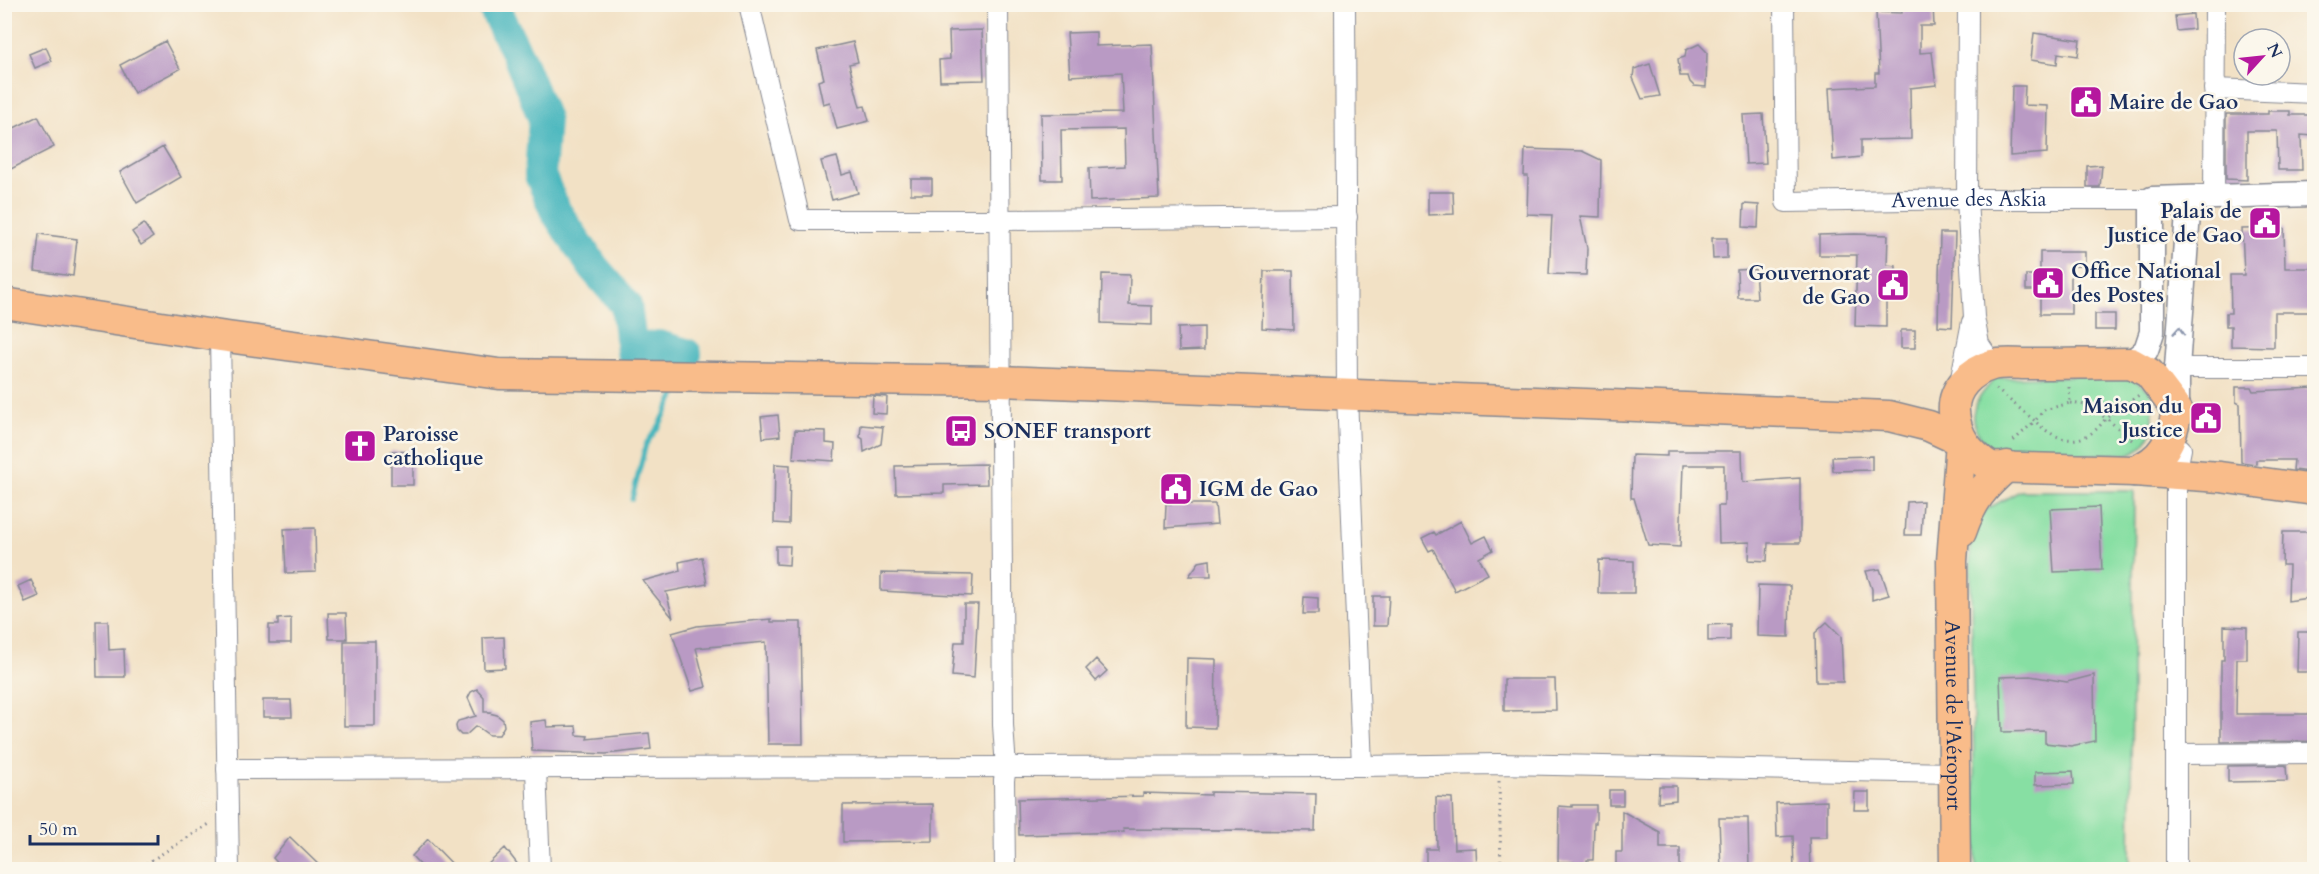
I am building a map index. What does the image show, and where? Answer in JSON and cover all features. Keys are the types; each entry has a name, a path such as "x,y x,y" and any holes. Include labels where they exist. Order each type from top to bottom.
{"main road":[{"path":"4,303 220,336 499,374 1000,381 1889,416 1929,426 1961,441 1975,456 1990,467 2006,458 2134,471 2151,465 2177,440"},
{"path":"1952,561 1961,441 1955,423 1954,406 1958,392 1965,382 1991,374 2131,363 2149,373 2177,440 2192,466 2220,477 2314,490"},
{"path":"1889,416 1922,410 1958,392"},
{"path":"2134,471 2177,440"},
{"path":"1952,561 1967,514 1983,487 2006,458"},
{"name":"Avenue de l'Aéroport","path":"1952,561 1955,870"}],"street":[{"path":"749,4 800,220 1347,217"},
{"path":"998,4 1003,725 1006,768 1004,780 1005,870"},
{"path":"1345,4 1347,396 1362,766"},
{"name":"Avenue des Askia","path":"1784,4 1786,202 1967,198 2189,199 2314,194"},
{"path":"1968,4 1967,198 1974,317 1979,344 1991,374"},
{"path":"2214,198 2215,4"},
{"path":"2214,90 2314,93"},
{"path":"2131,363 2146,350 2152,332 2152,199"},
{"path":"2176,870 2177,368 2189,199"},
{"path":"1958,392 1974,317"},
{"path":"220,336 229,870"},
{"path":"2177,368 2314,368"},
{"path":"2177,754 2314,753"},
{"path":"227,769 1006,768 1499,764 1953,773"},
{"path":"536,769 540,870"}],"path":[{"path":"1991,374 2045,431 2060,440 2084,438 2097,432 2106,418 2145,391"},
{"path":"2068,385 2070,403"},
{"path":"2006,458 2044,410 2070,403 2085,405 2106,418 2132,440"},
{"path":"1499,764 1501,870"},
{"path":"136,870 228,812"}],"green space":[{"path":"2127,375 2151,392 2153,411 2152,429 2149,436 2145,443 2129,454 1998,456 1975,427 1973,418 1978,399 1996,378"},
{"path":"2020,491 2134,491 2130,869 1976,869 1970,539 1985,510"}],"building":[{"path":"1916,4 1933,4 1934,26 1920,26 1920,53 1932,52 1936,85 1910,88 1911,139 1861,140 1861,157 1833,160 1829,88 1875,86 1875,73 1879,73 1876,12 1902,13 1902,7 1916,7"},
{"path":"2193,14 2194,29 2177,31 2175,16"},
{"path":"982,30 984,80 940,81 939,60 950,59 949,31"},
{"path":"1096,32 1096,46 1152,44 1159,198 1090,201 1089,168 1125,166 1124,129 1061,130 1062,180 1042,180 1041,114 1123,113 1121,73 1070,76 1067,33"},
{"path":"2034,33 2080,40 2078,56 2058,53 2057,64 2031,60"},
{"path":"165,41 180,69 134,93 120,65"},
{"path":"853,42 858,62 849,64 860,107 865,106 869,121 837,129 830,102 823,104 818,81 824,79 817,50"},
{"path":"1699,44 1707,52 1706,87 1694,86 1688,76 1680,76 1678,59 1685,57 1686,50"},
{"path":"46,47 52,61 35,68 29,54"},
{"path":"1650,64 1660,96 1642,99 1633,78 1634,69"},
{"path":"2012,86 2025,86 2024,105 2048,106 2047,153 2010,156"},
{"path":"2268,111 2290,111 2290,115 2314,115 2314,136 2301,135 2302,170 2278,170 2277,131 2247,131 2247,180 2226,179 2226,114 2268,114"},
{"path":"1763,114 1766,163 1746,164 1743,115"},
{"path":"38,116 54,147 9,170 4,161 4,133"},
{"path":"163,147 181,177 137,203 120,172"},
{"path":"1525,149 1582,151 1601,160 1600,217 1580,216 1587,248 1586,275 1549,274 1552,215 1527,214 1528,176 1524,176"},
{"path":"837,157 842,175 852,172 858,193 832,200 821,161"},
{"path":"2102,165 2100,187 2087,187 2087,166"},
{"path":"911,179 932,179 932,194 911,194"},
{"path":"1428,192 1453,192 1454,214 1428,215"},
{"path":"1744,204 1759,205 1758,228 1743,227"},
{"path":"144,224 153,237 141,245 132,232"},
{"path":"2284,228 2285,268 2314,268 2314,312 2274,312 2274,347 2231,346 2231,326 2226,326 2226,313 2231,313 2230,275 2244,275 2242,229"},
{"path":"1940,233 1955,233 1952,327 1938,326"},
{"path":"39,234 77,239 73,276 35,271"},
{"path":"1819,235 1888,235 1887,265 1896,266 1895,294 1886,294 1886,327 1855,326 1857,255 1819,255"},
{"path":"1712,238 1727,238 1727,258 1713,259"},
{"name":"Office National des Postes","path":"2040,252 2085,252 2085,266 2071,266 2071,314 2040,314 2040,290 2026,290 2026,275 2040,275"},
{"path":"1755,269 1757,298 1738,298 1737,270"},
{"path":"1264,271 1293,271 1294,330 1262,328"},
{"path":"1102,274 1130,275 1129,305 1152,306 1152,325 1101,323"},
{"path":"2095,314 2115,314 2115,330 2095,330"},
{"path":"1204,327 1204,350 1179,351 1178,328"},
{"path":"1901,330 1915,330 1915,348 1901,348"},
{"path":"2236,387 2251,387 2253,391 2314,388 2314,470 2310,472 2293,470 2294,460 2256,460 2256,464 2241,462 2240,404 2236,402"},
{"path":"873,396 887,397 886,414 872,413"},
{"path":"778,415 780,436 763,438 761,417"},
{"path":"861,425 883,427 881,444 864,452 863,439 860,437"},
{"path":"795,430 826,431 826,443 835,444 834,461 793,458"},
{"path":"391,451 413,452 413,485 391,485"},
{"path":"1667,451 1742,451 1743,482 1800,478 1800,543 1768,543 1767,561 1749,560 1750,542 1719,543 1718,506 1724,506 1724,465 1683,465 1680,547 1648,545 1634,498 1631,498 1632,455 1667,456"},
{"path":"1872,456 1872,470 1833,471 1832,457"},
{"path":"775,464 790,465 789,524 774,523"},
{"path":"986,464 987,484 944,485 944,493 896,494 895,466"},
{"path":"1923,501 1921,535 1905,535 1907,502"},
{"path":"1166,504 1215,504 1217,524 1165,528"},
{"path":"2099,507 2102,570 2054,572 2050,509"},
{"path":"1461,521 1472,543 1486,536 1493,550 1479,558 1488,574 1455,591 1433,549 1429,551 1422,538 1434,532 1436,535"},
{"path":"315,528 316,572 286,573 284,529"},
{"path":"2283,532 2313,532 2313,565 2308,565 2308,598 2288,601 2289,565 2282,565"},
{"path":"776,546 790,546 789,565 776,564"},
{"path":"702,557 707,584 666,592 673,618 643,581 680,571 679,562"},
{"path":"1210,560 1211,576 1189,576 1199,562"},
{"path":"1599,560 1634,561 1634,593 1598,593"},
{"path":"1880,569 1889,595 1872,600 1872,589 1866,571"},
{"path":"881,573 973,575 972,596 881,591"},
{"path":"31,580 39,596 25,602 18,586"},
{"path":"1758,585 1790,586 1789,637 1757,636"},
{"path":"1373,596 1389,596 1387,626 1373,626"},
{"path":"1304,597 1318,598 1318,614 1303,614"},
{"path":"964,604 978,604 974,678 952,676 955,642 964,642"},
{"path":"328,613 346,613 347,639 329,639"},
{"path":"291,618 291,643 269,643 269,625 278,625 278,619"},
{"path":"771,619 771,622 801,622 803,744 768,744 766,642 696,648 706,687 692,691 672,633 697,626"},
{"path":"96,621 108,621 109,650 124,649 125,677 97,677"},
{"path":"1827,622 1841,636 1843,682 1816,682 1815,633"},
{"path":"1730,624 1730,640 1708,641 1708,625"},
{"path":"2224,626 2247,627 2247,659 2237,659 2236,714 2314,714 2314,741 2221,742 2221,660 2224,660"},
{"path":"2298,632 2314,632 2314,672 2297,672"},
{"path":"504,637 505,668 484,669 483,638"},
{"path":"344,641 375,641 375,726 344,726"},
{"path":"1187,658 1216,659 1215,728 1186,727"},
{"path":"1096,659 1107,671 1096,681 1086,669"},
{"path":"2094,675 2095,741 2071,746 2045,743 2045,731 2002,732 2000,677 2030,676 2067,682"},
{"path":"1504,679 1555,679 1556,710 1504,711"},
{"path":"477,689 484,697 484,712 490,712 503,720 504,726 499,735 489,735 476,726 466,735 461,735 457,731 458,721 476,716 468,698 471,692"},
{"path":"263,700 291,700 292,717 263,717"},
{"path":"546,720 547,727 576,726 577,735 588,736 587,739 649,733 651,749 606,754 532,751 530,722"},
{"path":"2286,765 2287,781 2228,782 2228,766"},
{"path":"2073,771 2074,784 2035,785 2035,772"},
{"path":"1659,786 1676,786 1676,800 1658,802"},
{"path":"1609,790 1623,790 1623,805 1609,805"},
{"path":"1210,792 1316,794 1315,831 1123,829 1124,832 1019,835 1018,799 1143,796 1143,793 1210,795"},
{"path":"1855,792 1869,792 1869,810 1854,810"},
{"path":"1436,797 1452,798 1454,849 1476,848 1477,870 1426,870 1426,849 1437,849"},
{"path":"1827,801 1827,837 1809,837 1810,870 1794,870 1793,836 1777,837 1776,803"},
{"path":"933,804 933,841 843,842 843,805"},
{"path":"1572,805 1596,805 1593,860 1587,860 1587,870 1574,870 1574,862 1558,862 1559,806 1572,807"},
{"path":"1622,811 1660,832 1660,848 1680,848 1680,870 1622,870 1622,866 1616,867 1616,852 1622,852"},
{"path":"1719,818 1748,818 1749,870 1721,870"},
{"path":"290,837 324,870 284,870 273,858"},
{"path":"428,839 458,870 425,870 412,856"},
{"path":"505,848 522,870 482,870"}],"waterway":[{"path":"492,4 520,60 544,119 540,175 556,212 594,268 626,305 632,351 659,346 686,354"},
{"path":"632,499 646,444 659,426 679,387"}],"place":[{"name":"Maire de Gao","path":"2086,102"},
{"name":"Palais de Justice de Gao","path":"2265,223"},
{"name":"Office National des Postes","path":"2048,283"},
{"name":"Gouvernorat de Gao","path":"1893,285"},
{"name":"Maison du Justice","path":"2206,418"},
{"name":"SONEF transport","path":"961,431"},
{"name":"Paroisse catholique","path":"360,446"},
{"name":"IGM de Gao","path":"1176,489"}]}
